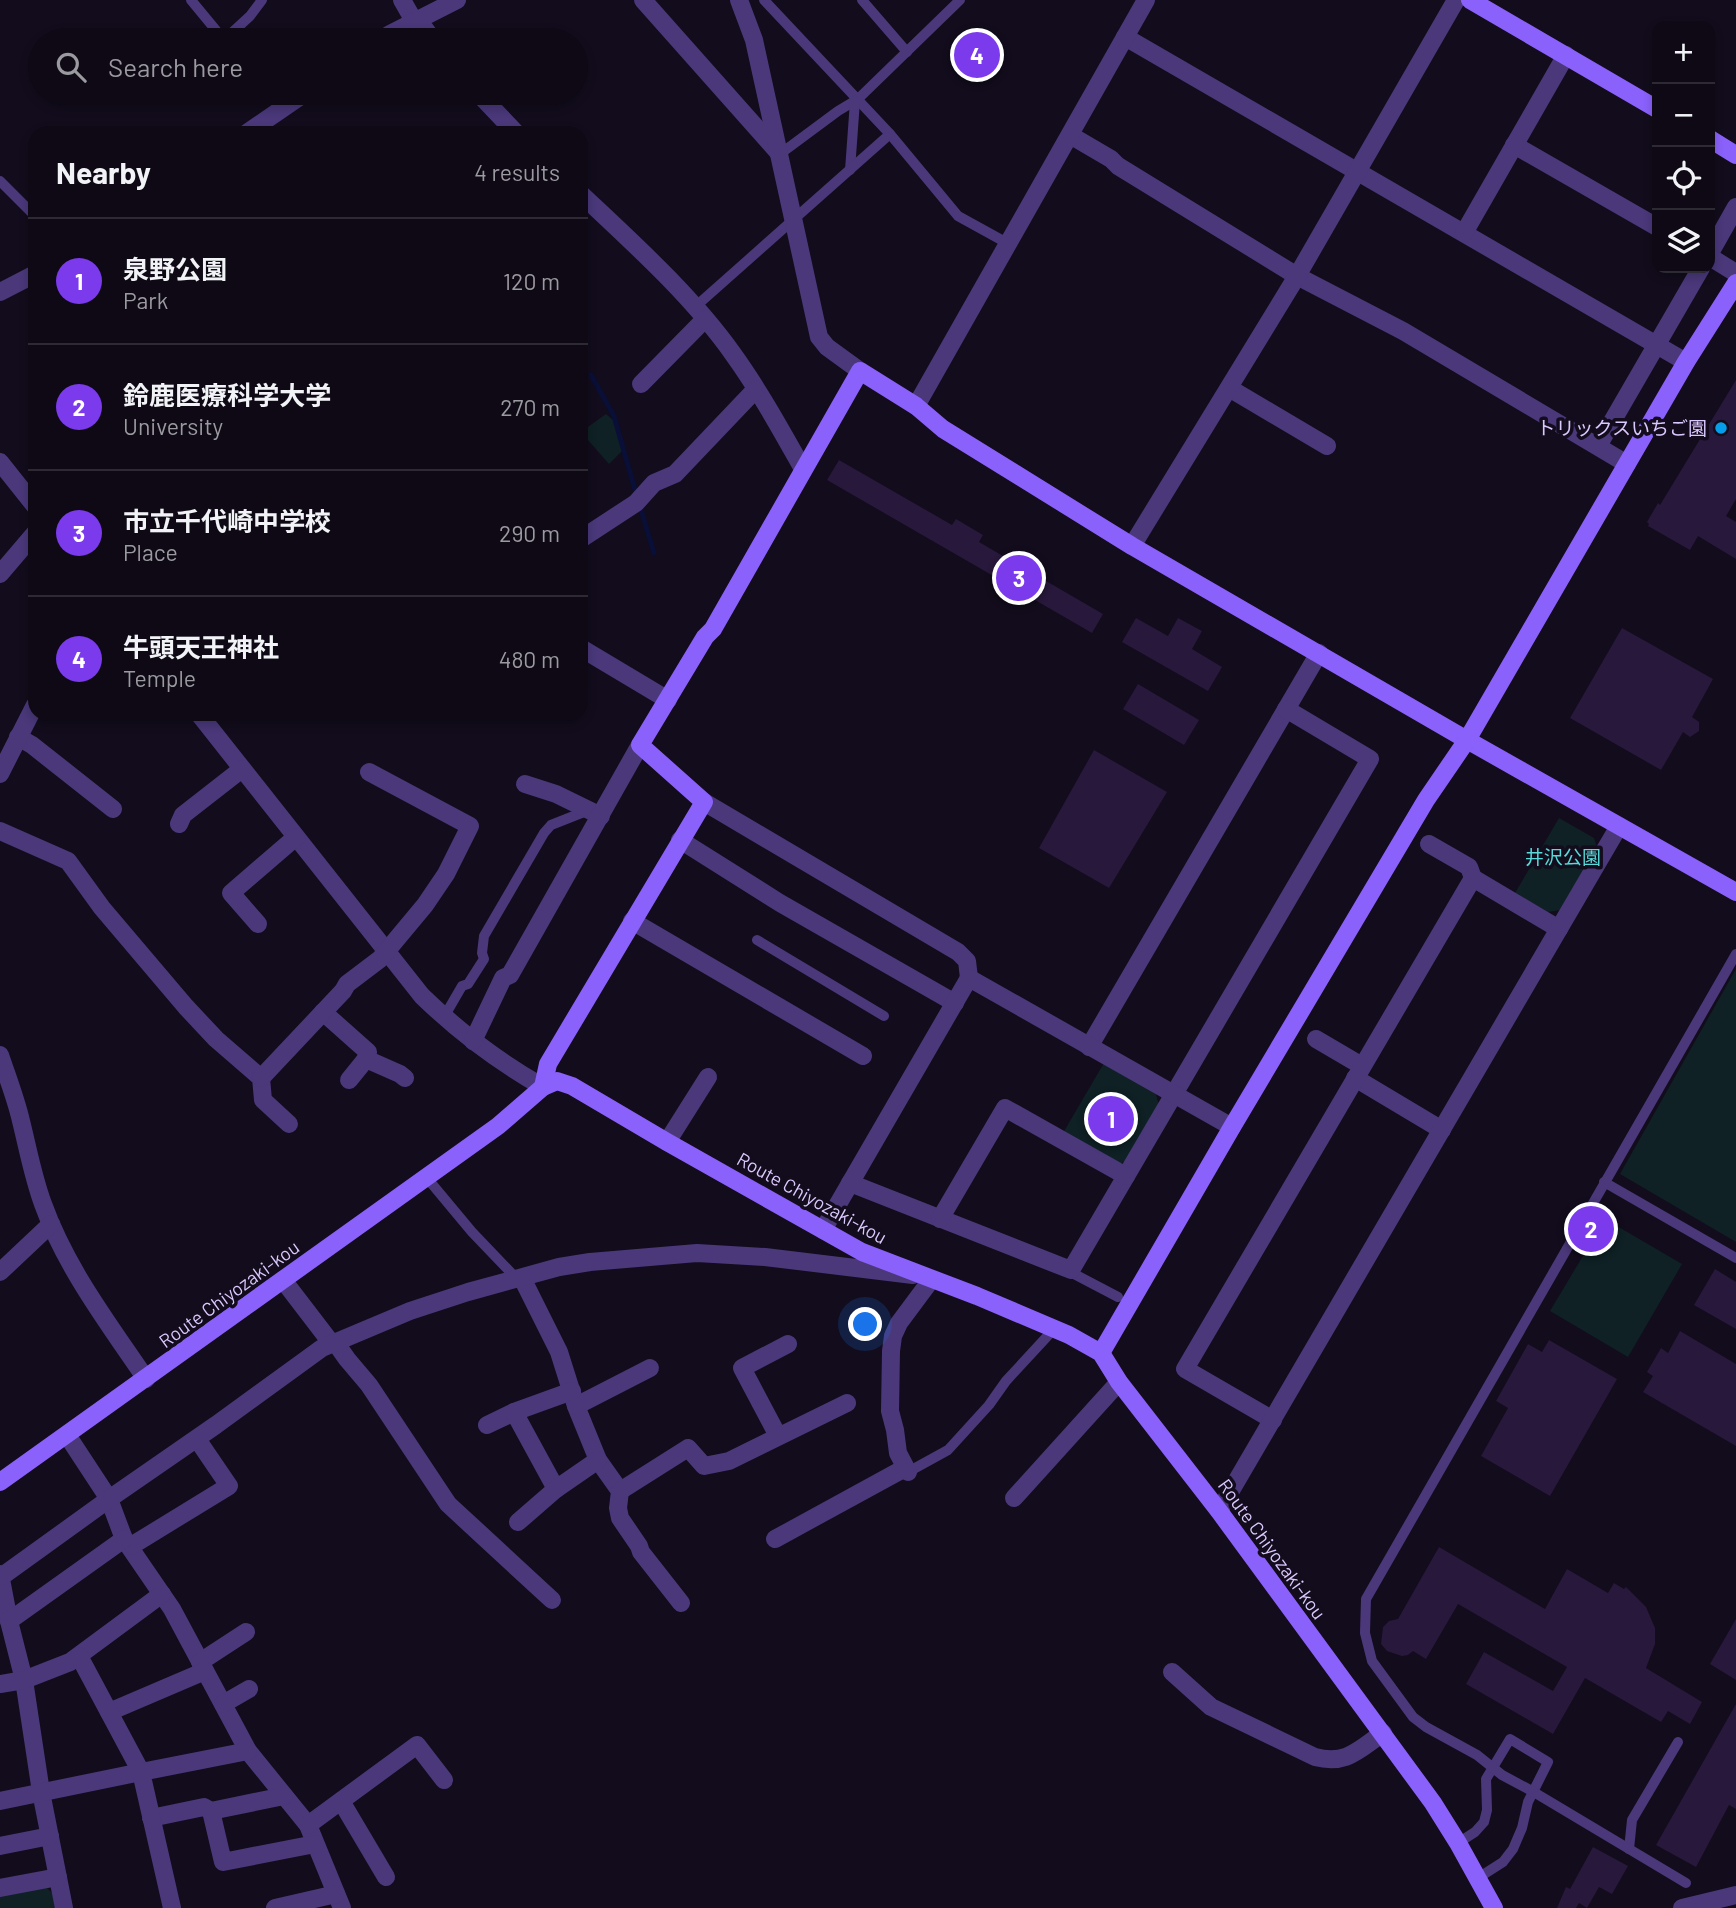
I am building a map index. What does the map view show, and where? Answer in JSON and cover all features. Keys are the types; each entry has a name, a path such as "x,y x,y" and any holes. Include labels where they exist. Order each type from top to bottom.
{"street":[{"path":"402,0 414,21 424,28"},
{"path":"402,28 457,0"},
{"path":"643,0 780,154"},
{"path":"740,0 754,40 819,337 827,347 916,406 943,429 1132,545 1467,740 1736,892"},
{"path":"916,406 1146,0"},
{"path":"1132,545 1297,276 1456,0"},
{"path":"1470,0 1652,106"},
{"path":"1125,37 1686,362"},
{"path":"1464,233 1566,55"},
{"path":"257,126 287,105"},
{"path":"489,105 509,126"},
{"path":"1070,135 1297,276 1403,331 1627,464"},
{"path":"1715,142 1736,155"},
{"path":"1514,145 1652,224"},
{"path":"588,201 700,313 756,389 803,468"},
{"path":"1715,246 1736,207"},
{"path":"1715,258 1736,273"},
{"path":"1598,446 1698,273"},
{"path":"0,292 28,278"},
{"path":"1101,1353 1231,1127 1426,800 1467,740 1686,362 1736,283"},
{"path":"641,384 700,313"},
{"path":"473,1041 503,978 510,975 595,813 640,745 705,637 713,629 860,371"},
{"path":"1229,388 1327,446"},
{"path":"588,534 636,503 654,483 675,474 756,389"},
{"path":"0,462 28,497"},
{"path":"0,574 28,541"},
{"path":"588,652 668,700"},
{"path":"1089,1047 1319,653"},
{"path":"850,1183 1070,1270 1370,759 1286,709"},
{"path":"0,774 28,718"},
{"path":"204,721 422,996 473,1041 543,1087 548,1064 704,802"},
{"path":"18,737 113,809"},
{"path":"640,745 704,802 958,952 967,961 969,978 823,1230"},
{"path":"179,824 183,815 242,769"},
{"path":"261,1079 347,984 380,959 425,905 446,874 470,827 369,772"},
{"path":"525,784 556,794 595,813"},
{"path":"1219,1511 1619,826"},
{"path":"0,831 68,861 102,908 186,1007 216,1039 261,1079 263,1100 289,1124"},
{"path":"258,924 231,892 296,837"},
{"path":"680,840 780,903 955,1003"},
{"path":"1429,845 1469,867 1473,878 1559,929"},
{"path":"1273,1420 1185,1369 1473,878"},
{"path":"632,921 863,1056"},
{"path":"969,978 1231,1127"},
{"path":"324,1012 368,1052 358,1071 349,1080"},
{"path":"1316,1038 1359,1072 1442,1130"},
{"path":"0,1055 21,1119 28,1156 42,1203 59,1243 85,1290 146,1379"},
{"path":"366,1059 405,1078"},
{"path":"667,1142 708,1077"},
{"name":"Route Chiyozaki-kou","path":"0,1482 427,1178 498,1126 543,1087 556,1082 572,1086 862,1252 977,1296 1054,1329 1101,1353 1119,1382 1219,1511 1433,1803 1494,1908"},
{"path":"940,1219 1005,1108 1126,1176"},
{"path":"0,1272 51,1224"},
{"path":"64,1908 41,1793 24,1680 1,1581 109,1499 322,1348 410,1311 559,1267 590,1262 697,1254 765,1256 928,1278 899,1323 893,1336 891,1351 890,1411 898,1453 906,1470 775,1539"},
{"path":"519,1278 559,1352 598,1460 620,1491 620,1518 639,1546 640,1552 681,1603"},
{"path":"283,1280 369,1385 449,1504 552,1600"},
{"path":"778,1436 742,1367 788,1344"},
{"path":"486,1425 514,1412 574,1399 650,1368"},
{"path":"1014,1498 1119,1382"},
{"path":"620,1491 688,1448 704,1466 729,1461 846,1403"},
{"path":"514,1412 556,1489"},
{"path":"67,1435 109,1499 127,1543 172,1609 248,1751 307,1825 339,1901 275,1908"},
{"path":"9,1621 127,1543 229,1486 197,1438"},
{"path":"518,1522 556,1489 598,1460"},
{"path":"0,1684 24,1680 69,1662 162,1594"},
{"path":"109,1712 202,1667 246,1632"},
{"path":"79,1656 141,1772 172,1908"},
{"path":"1172,1672 1211,1707 1315,1757 1326,1760 1349,1757 1383,1733"},
{"path":"223,1704 249,1689"},
{"path":"307,1825 417,1745 444,1780"},
{"path":"0,1801 248,1751"},
{"path":"151,1818 204,1807 211,1811 284,1796"},
{"path":"341,1801 386,1877"},
{"path":"211,1811 223,1862 315,1844"},
{"path":"0,1846 50,1836"},
{"path":"0,1888 58,1877"},
{"path":"1682,1908 1736,1895"}],"lane":[{"path":"191,0 214,28"},
{"path":"237,28 262,0"},
{"path":"764,0 890,134 958,216 1007,243"},
{"path":"862,0 907,52"},
{"path":"780,154 857,100 961,0"},
{"path":"849,170 857,100"},
{"path":"278,105 281,109"},
{"path":"700,313 793,220 890,134"},
{"path":"0,181 28,209"},
{"path":"443,1017 462,986 468,984 484,959 484,936 544,833 551,825 595,813"},
{"path":"757,940 884,1016"},
{"path":"1686,1883 1502,1775 1477,1755 1413,1717 1372,1661 1364,1633 1366,1599 1736,954"},
{"path":"427,1178 472,1232 519,1278"},
{"path":"1604,1182 1736,1258"},
{"path":"1070,1270 1118,1297"},
{"path":"906,1470 948,1450 1054,1329"},
{"path":"1458,1843 1475,1832 1484,1822 1487,1810 1486,1779 1510,1739 1548,1762 1532,1791 1522,1829 1513,1849 1503,1862 1478,1878"},
{"path":"1629,1849 1632,1820 1678,1742"}],"green space":[{"path":"606,414 613,420 623,450 609,464 588,440 588,427"},
{"name":"井沢公園","path":"1559,818 1594,838 1597,847 1560,910 1548,912 1515,893"},
{"path":"1736,969 1736,1242 1620,1174"},
{"path":"1104,1063 1156,1094 1159,1106 1128,1161 1118,1164 1063,1133"},
{"path":"1605,1219 1682,1264 1628,1357 1550,1311"},
{"path":"45,1886 52,1893 56,1908 0,1908 0,1894"}],"building":[{"path":"1736,380 1736,499 1726,516 1736,522 1736,559 1698,536 1690,550 1648,526 1647,522"},
{"path":"839,460 952,525 956,519 983,535 979,542 1103,614 1092,633 827,480"},
{"path":"1136,618 1168,636 1178,618 1202,631 1192,649 1222,667 1208,691 1122,642"},
{"path":"1622,628 1713,679 1692,717 1699,722 1699,731 1690,737 1683,732 1661,770 1570,718"},
{"path":"1138,684 1199,720 1184,745 1123,709"},
{"path":"1094,750 1167,792 1109,888 1039,848"},
{"path":"1715,1269 1736,1282 1736,1329 1694,1305"},
{"path":"1680,1331 1736,1364 1736,1446 1643,1392 1653,1376 1647,1372 1661,1348 1668,1353"},
{"path":"1549,1340 1617,1379 1550,1496 1481,1456 1508,1408 1496,1401 1528,1344 1542,1352"},
{"path":"1439,1547 1545,1609 1567,1569 1608,1593 1614,1583 1624,1589 1626,1587 1646,1607 1655,1628 1655,1644 1646,1668 1702,1702 1690,1724 1668,1711 1661,1722 1585,1678 1553,1734 1466,1684 1484,1652 1553,1691 1567,1667 1458,1604 1426,1659 1413,1651 1402,1656 1387,1651 1381,1644 1383,1627 1389,1621 1398,1619"},
{"path":"1736,1619 1736,1680 1710,1664"},
{"path":"1736,1704 1736,1809 1729,1805 1696,1867 1656,1845"},
{"path":"1593,1847 1628,1866 1612,1894 1599,1887 1587,1908 1579,1903 1576,1908 1557,1908 1566,1887 1570,1889"}],"waterway":[{"path":"591,375 614,416 635,490"},
{"path":"641,510 654,553"}],"place":[{"name":"牛頭天王神社","path":"977,55"},
{"name":"トリックスいちご園","path":"1721,428"},
{"name":"市立千代崎中学校","path":"1019,578"},
{"name":"泉野公園","path":"1111,1119"},
{"name":"鈴鹿医療科学大学","path":"1591,1229"}]}
